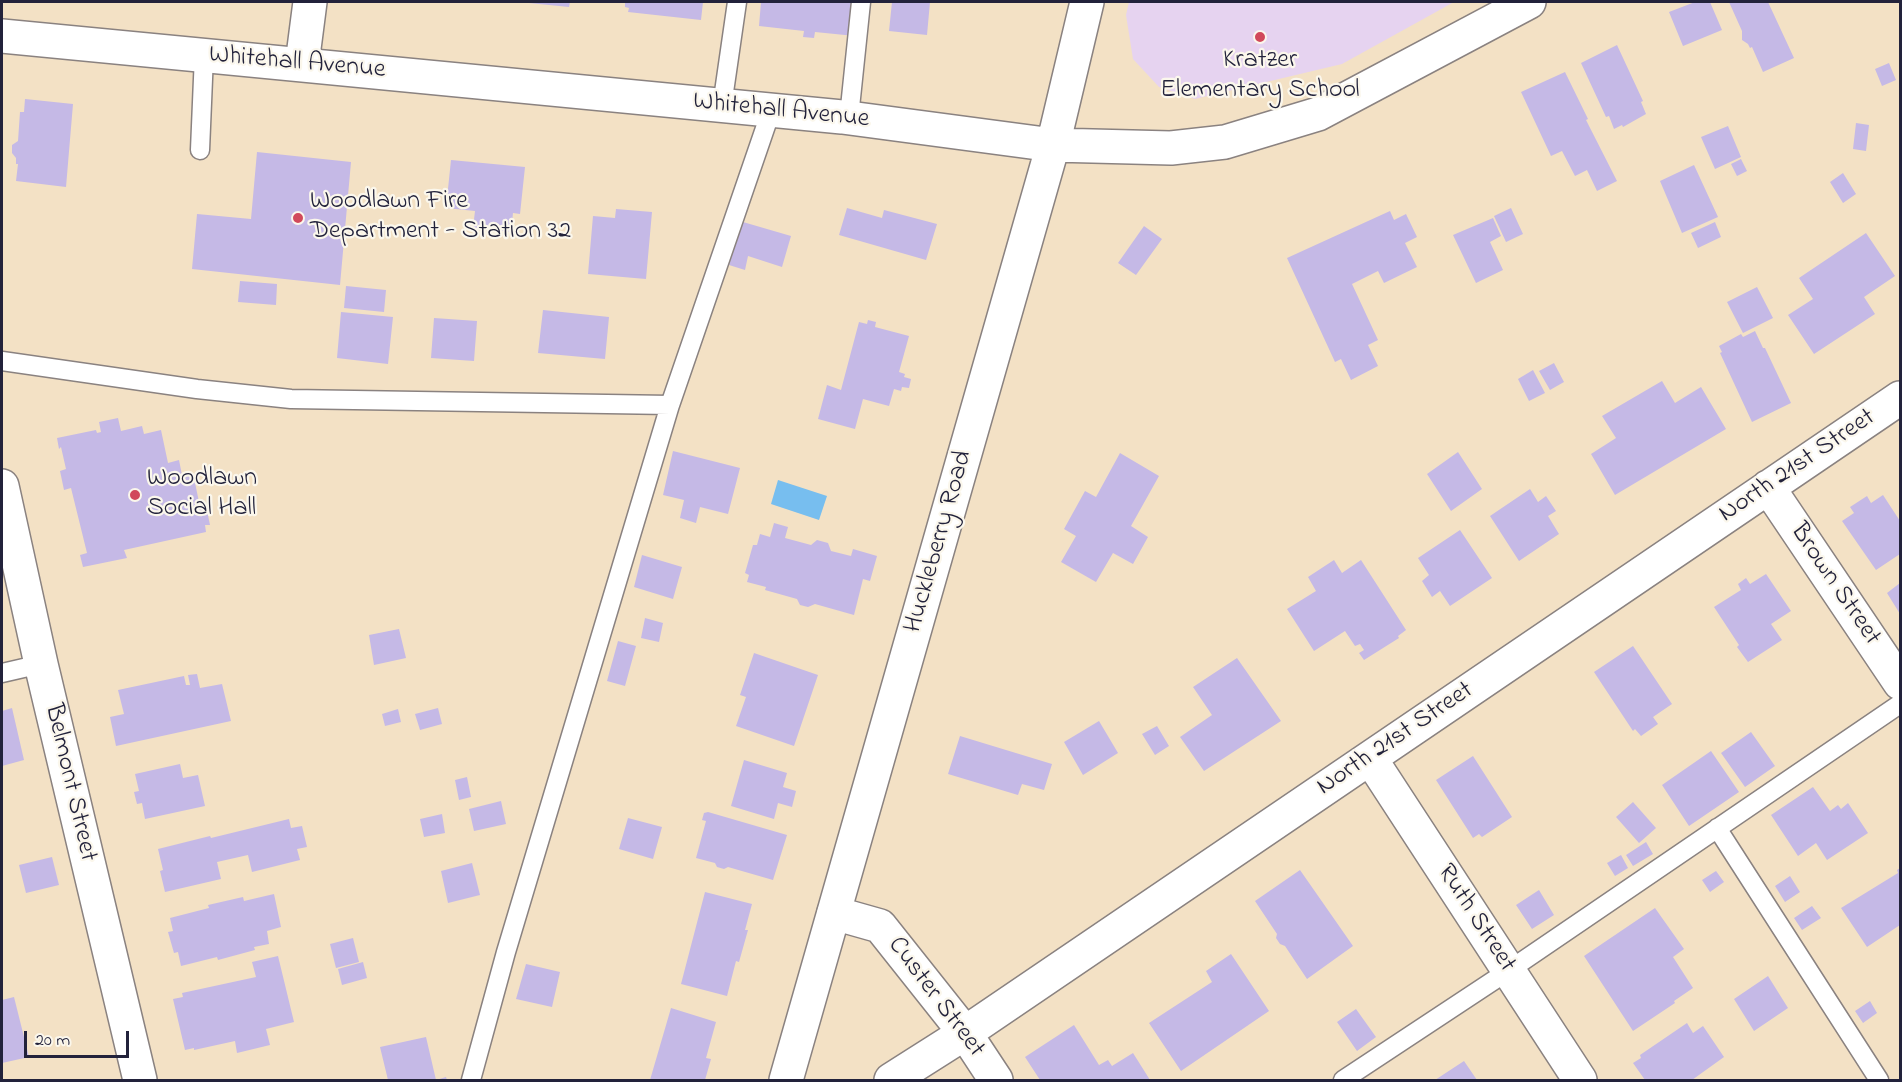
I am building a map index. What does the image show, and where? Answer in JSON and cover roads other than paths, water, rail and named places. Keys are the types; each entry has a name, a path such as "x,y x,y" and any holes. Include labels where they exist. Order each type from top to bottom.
{"street":[{"path":"302,64 310,2"},
{"name":"Huckleberry Road","path":"786,1080 1053,145 1087,2"},
{"name":"Whitehall Avenue","path":"2,36 849,117 1053,145 1171,148 1225,142 1318,114 1529,2"},
{"name":"North 21st Street","path":"891,1080 965,1033 1900,398"},
{"name":"Belmont Street","path":"2,486 41,664 140,1080"},
{"name":"Brown Street","path":"1768,487 1900,683"},
{"name":"Ruth Street","path":"1370,758 1580,1080"},
{"name":"Custer Street","path":"834,913 880,926 965,1033 996,1080"}],"lane":[{"path":"722,106 737,2"},
{"path":"849,117 861,2"},
{"path":"200,150 204,55"},
{"path":"471,1080 506,952 670,405 771,111"},
{"path":"2,361 197,389 291,399 670,405"},
{"path":"2,673 41,664"},
{"path":"1343,1080 1900,705"},
{"path":"1718,828 1879,1080"}],"water":[{"path":"778,480 827,496 819,520 771,504"}],"place":[{"name":"Kratzer Elementary School","path":"1260,37"},
{"name":"Woodlawn Fire Department - Station 32","path":"298,218"},
{"name":"Woodlawn Social Hall","path":"135,495"}]}
